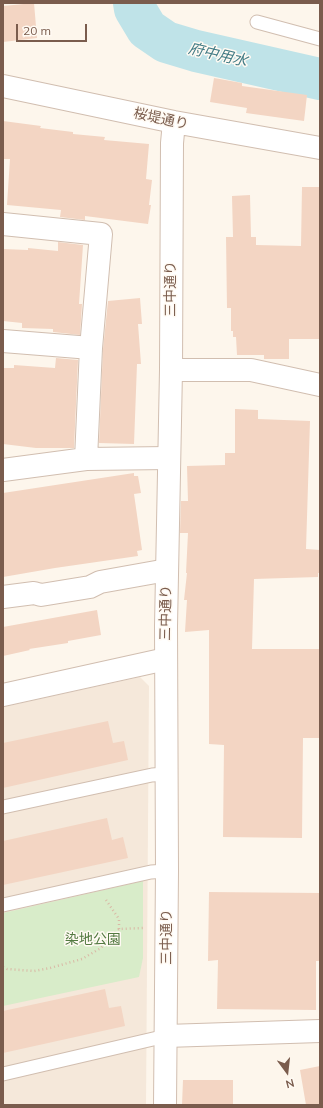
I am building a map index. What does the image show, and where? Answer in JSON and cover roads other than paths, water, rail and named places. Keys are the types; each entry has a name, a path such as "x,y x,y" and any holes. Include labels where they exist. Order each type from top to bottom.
{"street":[{"name":"桜堤通り","path":"3,86 174,122 320,148"},
{"name":"三中通り","path":"165,1105 167,872 166,659 171,370 172,143 174,122"},
{"path":"3,224 101,234 91,348 86,459"},
{"path":"3,341 91,348"},
{"path":"171,370 251,370 320,385"},
{"path":"3,470 86,459 169,458"},
{"path":"3,597 34,593 40,595 90,587 100,582 167,570"},
{"path":"3,695 166,659"},
{"path":"166,1036 320,1031"}],"lane":[{"path":"257,22 320,39"},
{"path":"3,807 152,775 166,774"},
{"path":"3,904 151,872 167,872"},
{"path":"3,1074 166,1036"}],"waterway":[{"name":"府中用水","path":"134,3 135,9 147,29 166,42 196,51 320,79"}],"park label":[{"name":"染地公園","path":"93,940"}]}
